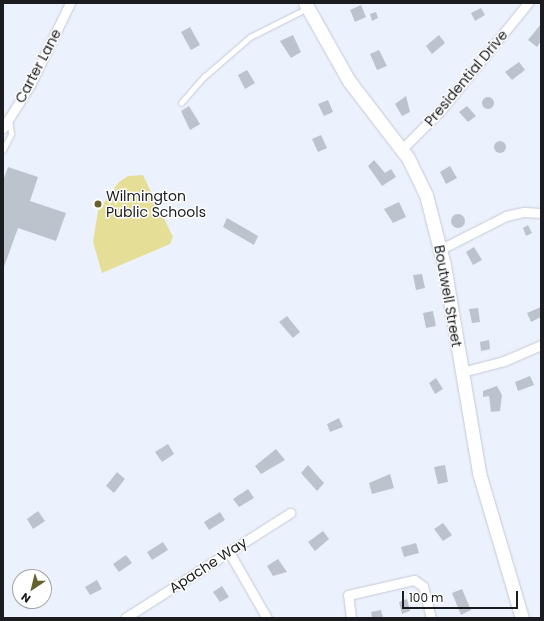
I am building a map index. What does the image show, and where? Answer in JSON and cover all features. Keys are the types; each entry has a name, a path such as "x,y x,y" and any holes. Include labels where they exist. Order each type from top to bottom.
{"street":[{"name":"Carter Lane","path":"3,128 6,119 36,75 70,3"},
{"name":"Presidential Drive","path":"401,150 441,110 528,3"},
{"name":"Boutwell Street","path":"306,6 360,98 401,150 426,195 441,249 479,473 522,618"},
{"path":"441,249 506,216 524,212 541,213"},
{"path":"462,372 504,361 541,345"},
{"name":"Apache Way","path":"125,618 290,513"},
{"path":"229,552 268,618"},
{"path":"351,618 347,596 419,582 430,618"}],"lane":[{"path":"181,103 204,77 250,38 306,6"},
{"path":"3,150 11,134 6,119"}],"shaded area":[{"path":"143,175 173,237 170,244 102,273 93,242 98,211 119,182 128,176"}],"building":[{"path":"361,5 366,17 355,22 350,10"},
{"path":"481,8 485,15 475,21 471,13"},
{"path":"376,12 378,18 372,21 370,14"},
{"path":"541,24 541,41 537,47 528,40"},
{"path":"190,27 200,45 191,50 181,32"},
{"path":"293,35 301,52 291,58 280,41"},
{"path":"439,35 445,43 432,54 426,46"},
{"path":"379,50 387,66 377,70 370,54"},
{"path":"519,62 525,70 512,80 505,72"},
{"path":"247,70 255,83 245,89 238,75"},
{"path":"406,96 410,112 402,116 395,104"},
{"path":"486,97 490,97 494,103 490,109 486,109 482,105 482,101"},
{"path":"328,100 333,112 324,116 318,104"},
{"path":"189,106 200,124 190,130 181,111"},
{"path":"467,106 476,116 468,122 459,112"},
{"path":"321,135 327,148 318,152 312,139"},
{"path":"500,141 504,143 506,147 504,151 500,153 496,151 494,147 496,143"},
{"path":"374,160 385,173 391,169 396,177 382,186 368,166"},
{"path":"450,166 457,178 446,184 440,172"},
{"path":"8,167 38,177 30,201 66,213 56,241 18,228 4,267 3,181"},
{"path":"399,202 406,217 393,223 384,209"},
{"path":"455,214 461,214 465,218 465,224 461,228 455,228 451,224 451,218"},
{"path":"227,218 258,236 254,245 223,227"},
{"path":"528,225 532,233 526,236 523,228"},
{"path":"474,247 482,260 473,265 466,252"},
{"path":"422,274 425,288 416,290 413,275"},
{"path":"541,307 541,317 531,322 527,313"},
{"path":"478,308 480,322 472,323 469,309"},
{"path":"433,311 436,326 426,328 423,313"},
{"path":"287,316 300,332 293,338 279,322"},
{"path":"489,340 490,349 481,351 480,342"},
{"path":"530,376 534,385 518,391 515,382"},
{"path":"436,378 443,389 435,394 429,383"},
{"path":"497,386 502,395 500,411 491,412 489,396 483,397 483,391"},
{"path":"339,418 343,427 330,432 327,424"},
{"path":"168,444 174,454 162,462 155,452"},
{"path":"276,449 285,460 261,474 255,466"},
{"path":"308,465 324,483 317,491 301,473"},
{"path":"445,465 448,482 438,484 434,467"},
{"path":"117,472 125,479 114,493 106,486"},
{"path":"390,474 394,488 372,494 369,483"},
{"path":"248,489 254,498 239,507 233,499"},
{"path":"38,511 45,521 33,529 27,519"},
{"path":"220,512 225,520 209,530 204,522"},
{"path":"443,523 452,535 443,541 434,529"},
{"path":"323,531 329,539 315,551 308,542"},
{"path":"163,542 168,550 152,560 147,552"},
{"path":"416,543 419,553 404,557 401,547"},
{"path":"126,555 132,563 119,572 113,564"},
{"path":"278,559 287,572 273,576 267,566"},
{"path":"97,580 102,589 90,595 85,587"},
{"path":"222,586 229,597 220,602 213,592"},
{"path":"462,589 471,610 461,615 452,593"},
{"path":"407,599 410,611 402,614 399,602"},
{"path":"381,610 383,618 372,618 371,612"}],"place":[{"name":"Wilmington Public Schools","path":"98,204"}]}
